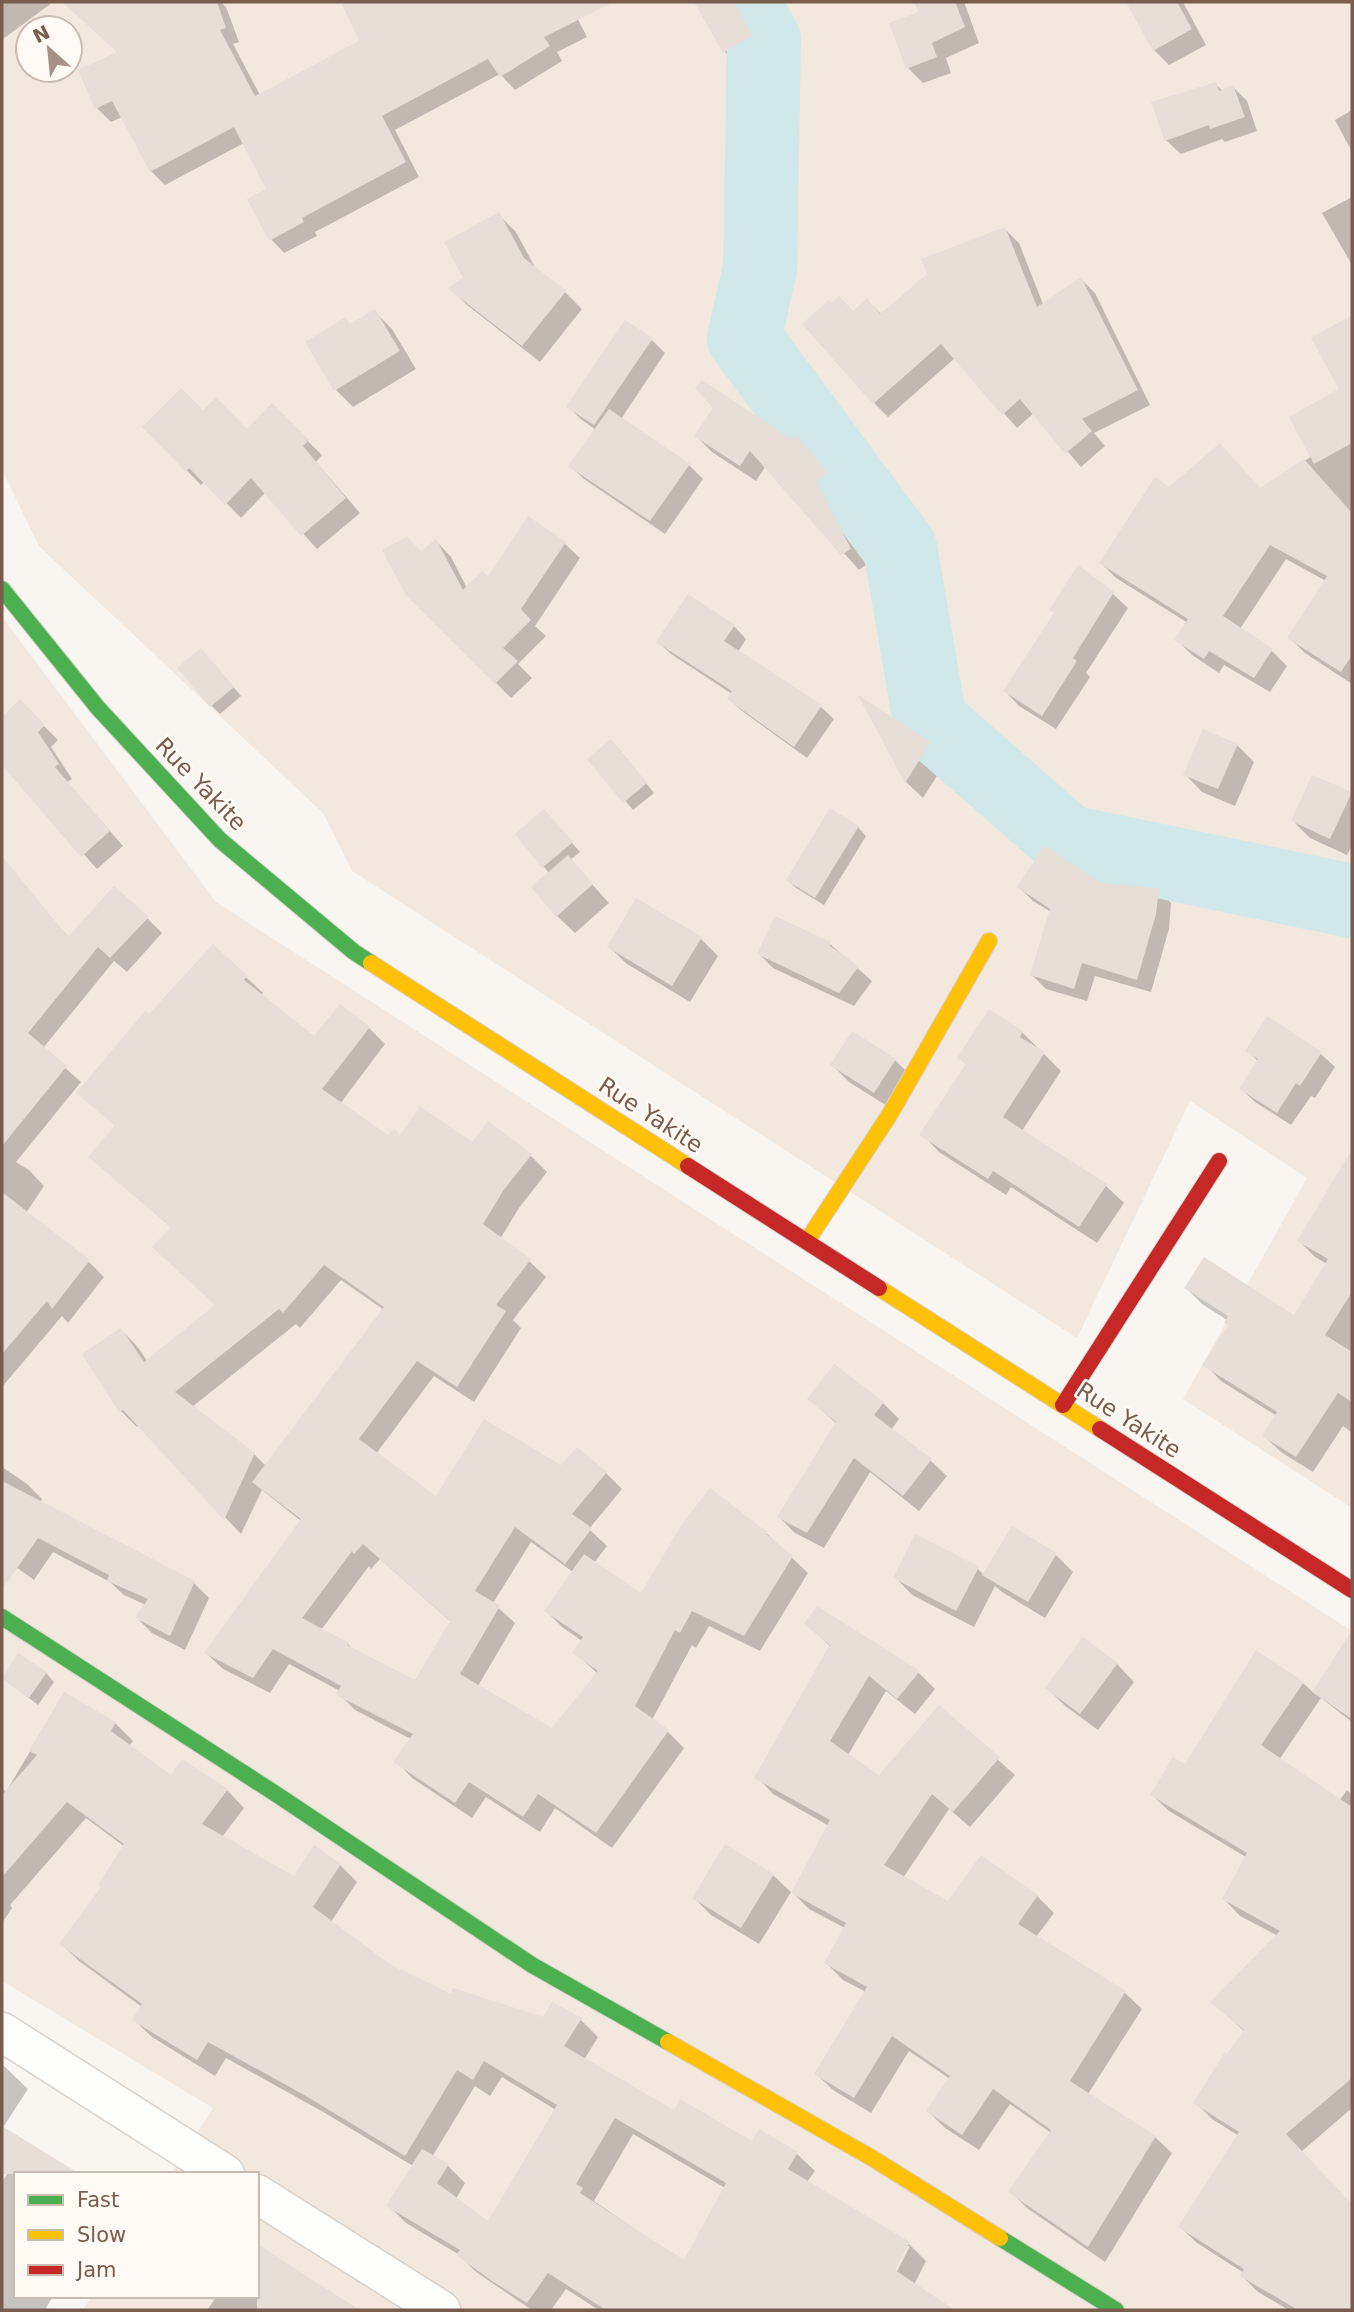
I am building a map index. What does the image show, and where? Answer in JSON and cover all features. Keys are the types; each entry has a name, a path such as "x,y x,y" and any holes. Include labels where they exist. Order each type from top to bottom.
{"street":[{"name":"Rue Yakite","path":"2,589 98,708 220,840 354,952 1352,1590"},
{"path":"807,1241 890,1114 989,941"},
{"path":"1063,1405 1219,1161"},
{"path":"2,1617 279,1796 532,1965 872,2158 1116,2310"},
{"path":"2,2032 222,2172"},
{"path":"259,2195 441,2310"}],"shaded area":[{"path":"2,2 1352,2 1352,1508 1183,1399 1307,1178 1190,1101 1077,1338 352,871 323,813 39,546 2,470"},
{"path":"2,617 216,902 1352,1631 1352,2310 83,2310 91,2298 259,2298 259,2172 172,2172 213,2108 2,1981"}],"building":[{"path":"62,2 217,2 226,28 220,30 255,96 359,41 341,2 614,2 544,37 550,46 500,77 488,59 382,116 406,162 302,218 304,222 269,241 247,199 266,189 234,127 150,172 112,101 95,109 84,84 84,67 117,52 84,22 84,14 75,14"},
{"path":"694,2 734,2 753,36 723,53"},
{"path":"914,2 955,2 965,27 932,43 937,57 906,69 889,23 918,12"},
{"path":"1126,2 1177,2 1192,29 1153,51"},
{"path":"1216,82 1219,91 1233,85 1245,117 1210,129 1209,125 1165,141 1151,102"},
{"path":"499,212 524,258 566,291 522,346 447,288 463,278 444,242"},
{"path":"1005,227 1037,307 1081,277 1138,390 1082,419 1092,431 1065,454 1020,399 1002,415 941,344 873,404 802,324 829,300 832,303 839,296 853,311 867,298 880,314 927,274 921,259"},
{"path":"375,309 400,351 334,391 305,342 346,317 350,324"},
{"path":"1352,315 1352,443 1314,464 1289,417 1339,389 1311,338"},
{"path":"625,320 653,338 594,425 566,407"},
{"path":"702,380 791,439 796,435 828,472 817,482 851,549 841,555 750,451 740,466 694,436 713,408 695,388"},
{"path":"181,388 203,410 216,397 247,429 272,403 309,440 303,446 346,498 301,536 251,478 225,505 189,468 186,472 142,427"},
{"path":"609,409 690,464 650,521 568,466"},
{"path":"1220,443 1260,488 1304,459 1352,513 1352,655 1341,672 1287,638 1327,576 1270,545 1223,616 1273,649 1254,678 1209,651 1204,659 1174,640 1188,619 1099,563 1155,477 1169,487"},
{"path":"528,516 566,542 521,609 531,620 503,648 518,661 495,684 406,595 382,550 407,537 421,551 436,539 463,590 482,571 488,577"},
{"path":"1078,565 1114,592 1073,658 1077,661 1042,716 1003,691 1054,613 1049,610"},
{"path":"688,594 735,625 724,641 822,705 794,747 727,699 732,691 656,642"},
{"path":"201,648 234,687 210,707 177,668"},
{"path":"858,695 931,742 905,783"},
{"path":"20,699 45,725 38,732 59,764 55,767 110,831 81,857 2,765 2,717"},
{"path":"1203,729 1238,744 1218,789 1183,775"},
{"path":"611,739 647,783 623,803 587,759"},
{"path":"1312,775 1352,792 1330,839 1291,821"},
{"path":"830,808 859,826 815,898 786,880"},
{"path":"544,809 573,842 542,868 515,834"},
{"path":"1044,846 1102,883 1159,888 1156,914 1137,980 1082,963 1074,989 1030,975 1050,909 1017,887"},
{"path":"568,855 593,884 556,917 531,887"},
{"path":"2,856 68,937 114,886 149,917 110,958 98,947 28,1033 67,1066 2,1146"},
{"path":"636,898 702,937 672,986 607,947"},
{"path":"775,916 831,942 830,946 859,966 839,993 757,954"},
{"path":"213,944 248,976 244,980 314,1036 340,1004 370,1027 322,1089 388,1135 394,1129 400,1135 420,1106 472,1142 488,1121 532,1154 503,1191 483,1224 531,1259 496,1305 506,1311 457,1387 417,1361 359,1439 436,1496 484,1419 561,1465 577,1447 607,1472 572,1514 592,1528 565,1564 515,1527 475,1591 500,1606 460,1674 552,1728 598,1671 572,1653 583,1637 544,1611 584,1554 641,1593 682,1524 710,1488 793,1556 744,1636 692,1611 680,1633 675,1630 635,1706 669,1730 596,1833 538,1794 523,1817 469,1782 455,1803 393,1762 413,1734 336,1695 341,1686 273,1649 253,1678 204,1653 266,1567 269,1568 267,1566 301,1519 252,1482 384,1307 324,1265 283,1313 279,1309 175,1392 255,1453 224,1520 123,1410 119,1412 82,1354 121,1328 144,1362 215,1305 152,1247 171,1227 88,1157 115,1125 76,1093 145,1011 149,1014","holes":["363,1544 450,1621 415,1680 302,1618 352,1551 354,1554"]},
{"path":"989,1009 1023,1031 1020,1037 1045,1052 1003,1117 1107,1184 1079,1227 993,1171 988,1179 919,1135 966,1064 957,1058"},
{"path":"1267,1016 1322,1052 1300,1086 1296,1083 1277,1113 1239,1089 1258,1059 1245,1051"},
{"path":"852,1031 896,1059 874,1093 830,1065"},
{"path":"1352,1149 1352,1292 1325,1335 1352,1352 1352,1402 1338,1393 1296,1457 1262,1436 1277,1412 1202,1365 1228,1325 1224,1323 1228,1316 1184,1288 1204,1257 1294,1315 1328,1259 1297,1241"},
{"path":"2,1192 90,1260 52,1309 47,1301 2,1354"},
{"path":"834,1364 884,1402 874,1415 932,1459 903,1496 854,1458 807,1533 777,1517 836,1422 807,1399"},
{"path":"2,1481 195,1581 170,1636 135,1618 148,1599 107,1581 109,1575 38,1538 2,1590"},
{"path":"1012,1526 1057,1553 1028,1602 982,1575"},
{"path":"915,1534 979,1567 956,1611 893,1578"},
{"path":"817,1606 920,1671 897,1699 869,1676 830,1741 879,1775 939,1705 1000,1757 953,1812 932,1794 884,1865 948,1901 981,1855 1038,1895 1018,1924 1126,1991 1070,2081 1156,2136 1088,2247 1008,2192 1051,2130 993,2089 962,2135 926,2111 950,2076 892,2036 854,2098 814,2074 867,1987 824,1963 846,1923 791,1893 830,1820 754,1778 831,1646 804,1624"},
{"path":"1352,1630 1352,1719 1312,1692"},
{"path":"1083,1637 1118,1663 1080,1714 1045,1688"},
{"path":"1256,1650 1304,1682 1261,1745 1352,1807 1352,2078 1286,2134 1352,2204 1352,2310 1298,2310 1240,2276 1244,2269 1178,2227 1239,2132 1193,2103 1225,2052 1227,2054 1244,2030 1210,2002 1280,1931 1222,1899 1247,1853 1150,1795 1173,1757 1185,1764"},
{"path":"18,1653 47,1672 29,1698 2,1679"},
{"path":"64,1692 116,1722 111,1731 171,1775 182,1759 228,1789 202,1824 294,1876 314,1845 341,1864 313,1907 391,1965 451,1994 453,1988 543,2017 552,2002 582,2018 564,2046 674,2110 680,2099 752,2141 759,2129 798,2152 788,2169 910,2242 895,2270 955,2310 606,2310 548,2273 527,2303 456,2255 460,2250 386,2206 422,2149 449,2164 437,2183 488,2221 557,2105 484,2061 473,2080 457,2070 405,2156 306,2096 208,2042 197,2060 132,2020 142,2004 59,1944 101,1887 98,1885 124,1844 67,1802 2,1877 2,1795 37,1755 29,1751","holes":["615,2118 726,2183 684,2260 580,2193 583,2188 576,2184"]},
{"path":"725,1844 774,1874 741,1928 692,1898"},
{"path":"2,2126 77,2172 14,2172 2,2174"},
{"path":"259,2245 359,2310 257,2310"}],"waterway":[{"path":"743,2 764,40 760,269 744,338 900,548 930,721 1068,842 1352,901"}],"traffic: fast":[{"path":"2,589 98,708 220,840 354,952 371,963"},
{"path":"2,1617 279,1796 532,1965 668,2042"},
{"path":"1000,2238 1116,2310"}],"traffic: slow":[{"path":"807,1241 890,1114 989,941"},
{"path":"371,963 688,1166"},
{"path":"879,1288 1100,1429"},
{"path":"668,2042 872,2158 1000,2238"}],"traffic: jam":[{"path":"1063,1405 1219,1161"},
{"path":"688,1166 879,1288"},
{"path":"1100,1429 1352,1590"}]}
